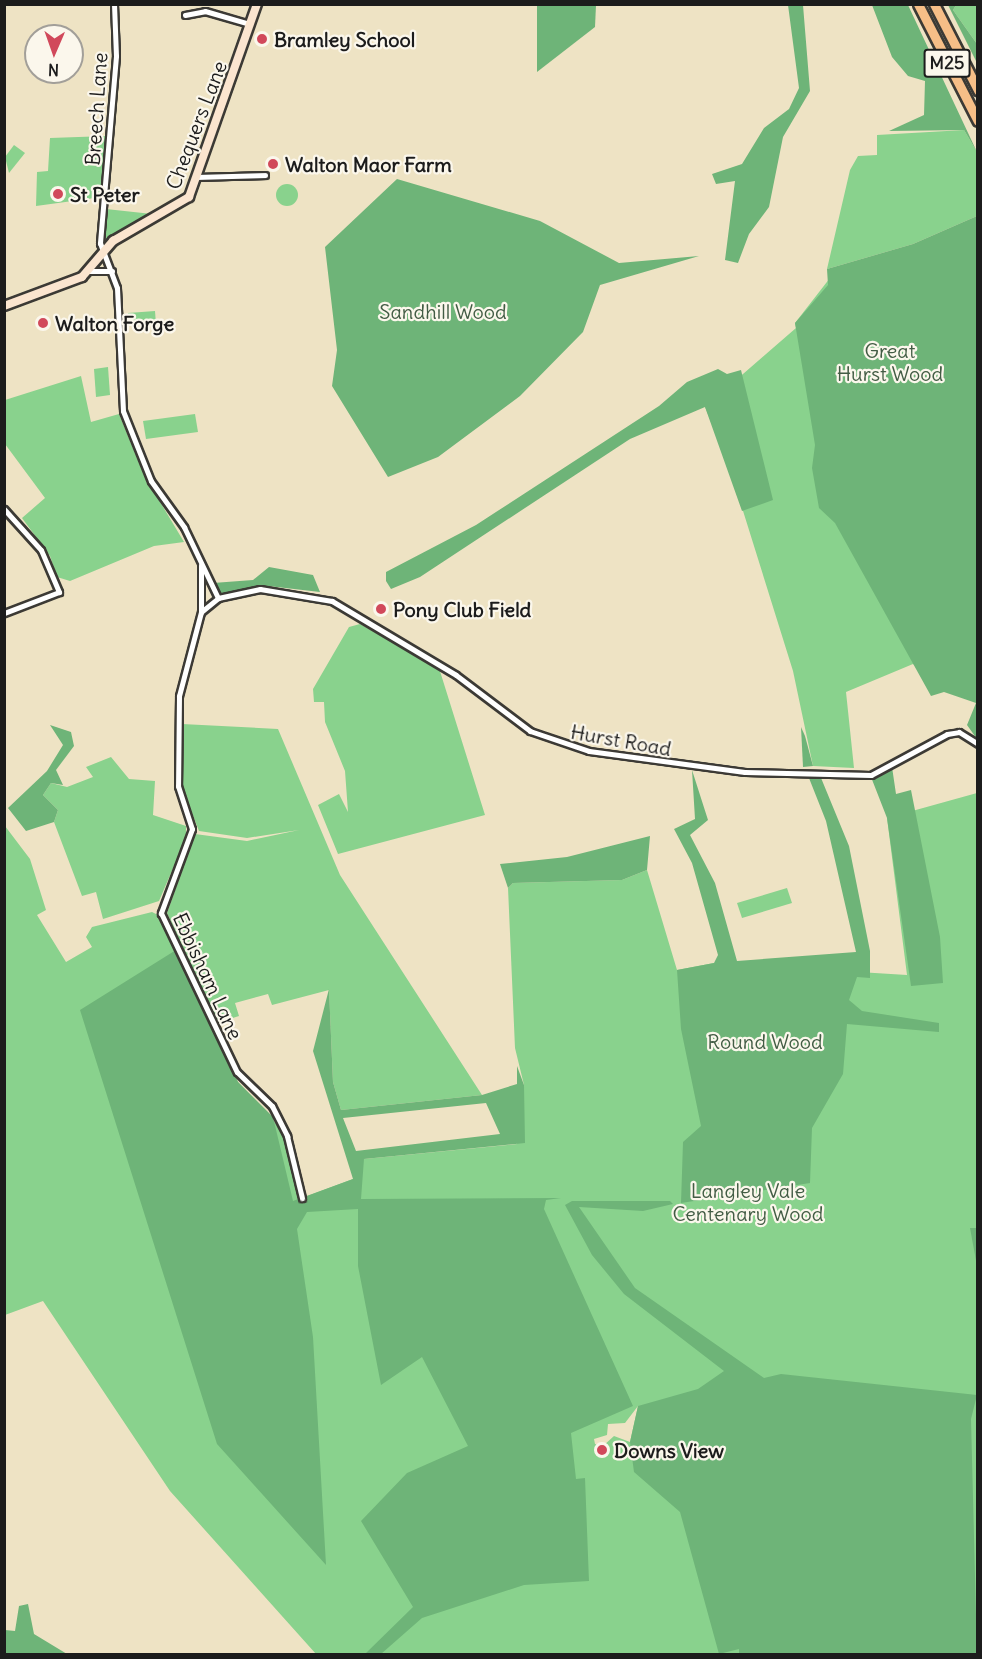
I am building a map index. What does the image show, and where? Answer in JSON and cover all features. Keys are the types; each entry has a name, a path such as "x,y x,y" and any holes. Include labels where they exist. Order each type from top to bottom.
{"highway":[{"name":"M25","path":"918,4 978,121"},
{"name":"M25","path":"934,4 978,90"}],"main road":[{"name":"Chequers Lane","path":"89,272 105,249 140,224 183,204 198,177 257,4"},
{"path":"4,306 89,272"}],"street":[{"name":"Breech Lane","path":"105,249 100,243 116,56 114,4"},
{"path":"185,15 206,11 250,24"},
{"path":"198,177 265,176"},
{"name":"Ebbisham Lane","path":"105,249 112,271 126,425 218,598"},
{"path":"89,272 112,271"},
{"path":"4,509 41,550 58,592 4,613"},
{"name":"Ebbisham Lane","path":"201,565 201,612 179,696 178,786 192,829 161,914 237,1072 272,1106 287,1136 302,1198"},
{"name":"Hurst Road","path":"218,598 260,589 332,601 456,675 530,731 589,751 745,772 871,775 947,734 959,732 978,744"},
{"path":"202,599 213,592"},
{"path":"201,612 218,598"}],"green space":[{"path":"537,5 596,5 595,27 537,72"},
{"path":"788,5 803,5 810,91 783,137 769,207 749,234 738,263 725,260 735,181 716,184 712,174 742,164 764,128 789,109 799,88"},
{"path":"872,5 908,5 977,152 964,130 889,131 924,115 925,81 908,76 892,57"},
{"path":"948,5 956,5 953,10 977,44 977,63"},
{"path":"956,5 977,5 977,44 953,10"},
{"path":"964,130 977,152 977,216 913,244 827,269 850,170 858,156 877,155 877,135"},
{"path":"107,136 102,197 36,206 37,172 48,171 50,138"},
{"path":"14,145 25,153 9,173 5,157"},
{"name":"Sandhill Wood","path":"397,179 540,221 619,263 699,256 600,285 583,332 520,396 438,457 388,477 332,386 337,350 325,247"},
{"path":"287,184 297,191 298,195 291,205 287,206 277,199 276,195 283,185"},
{"path":"106,209 152,214 108,240 104,238"},
{"name":"Great Hurst Wood","path":"977,216 977,739 967,725 976,703 944,692 931,696 835,523 819,508 812,468 815,445 795,323 828,285 827,269 913,244"},
{"path":"830,278 977,698 913,664 846,692 854,768 813,766 793,671 729,466 705,407 796,328 795,323"},
{"path":"155,311 156,324 129,325 128,313"},
{"path":"108,367 110,395 96,397 94,369"},
{"path":"718,369 727,374 741,370 773,500 742,511 705,407 630,439 420,577 391,589 386,581 386,572 476,525 659,406 687,382"},
{"path":"81,376 91,422 119,414 144,475 184,542 154,546 70,581 57,577 50,556 22,518 45,498 5,444 5,400"},
{"path":"195,414 198,432 146,439 143,421"},
{"path":"269,567 313,575 320,592 268,586 220,596 213,583 253,580"},
{"path":"360,624 439,668 485,815 338,854 318,805 339,794 348,812 345,771 325,722 324,702 314,702 313,689 349,627"},
{"path":"182,724 278,729 340,875 482,1095 341,1110 333,1082 329,990 272,1005 268,994 235,1003 239,1016 217,1023 167,913 195,834 247,841 299,830 247,838 199,831 181,785"},
{"path":"50,725 71,732 74,746 56,770 63,785 51,783 43,795 58,810 54,822 26,831 8,808 47,771 63,745"},
{"path":"801,727 805,736 813,766 803,767"},
{"path":"111,757 129,779 155,781 153,815 186,826 186,838 159,901 103,919 96,892 82,896 54,822 58,810 43,795 51,783 67,787 93,777 86,767"},
{"path":"892,767 896,794 911,790 940,937 943,983 911,986 887,818 871,777"},
{"name":"Round Wood","path":"692,770 708,820 690,835 715,883 737,961 856,952 826,821 807,773 819,773 849,846 870,951 870,978 857,977 849,1000 862,1011 939,1023 939,1032 847,1024 843,1074 812,1128 810,1183 681,1203 683,1142 701,1126 681,1029 677,970 714,963 718,955 692,863 674,829 695,819"},
{"name":"Langley Vale Centenary Wood","path":"977,793 977,1654 316,1654 170,1491 43,1301 5,1315 5,826 30,859 46,910 37,915 66,962 92,947 86,937 92,927 152,912 160,916 238,1082 287,1136 302,1198 353,1179 364,1159 517,1144 524,1085 515,1048 508,888 513,883 622,880 647,870 677,970 714,963 907,975 887,818","holes":["638,1406 630,1442 614,1436 603,1446 595,1444 594,1439 607,1435 608,1424 625,1423"]},
{"path":"650,836 647,870 622,880 513,883 508,888 500,864 567,857"},
{"path":"787,888 792,903 742,918 737,903"},
{"path":"176,950 238,1082 273,1117 293,1201 353,1179 313,1051 329,989 333,1082 341,1110 482,1095 517,1084 517,1066 524,1085 525,1143 364,1159 361,1199 561,1198 546,1200 544,1209 633,1406 571,1433 576,1479 585,1478 589,1581 524,1585 422,1618 381,1654 365,1654 413,1607 361,1521 407,1473 468,1446 422,1357 381,1385 358,1266 358,1209 307,1212 297,1229 313,1337 326,1565 217,1444 80,1010","holes":["486,1103 500,1134 356,1151 343,1118"]},
{"path":"572,1201 670,1201 673,1204 643,1211 579,1207 635,1288 764,1378 781,1374 977,1395 971,1419 977,1654 739,1654 739,1649 719,1654 680,1512 634,1472 630,1442 638,1406 698,1389 724,1371 624,1294 592,1255 565,1205"},
{"path":"970,1228 977,1228 977,1266"},
{"path":"28,1604 34,1634 67,1654 5,1654 5,1630 15,1631 19,1606"}],"place":[{"name":"Bramley School","path":"262,39"},
{"name":"Walton Maor Farm","path":"273,164"},
{"name":"St Peter","path":"58,194"},
{"name":"Walton Forge","path":"43,323"},
{"name":"Pony Club Field","path":"381,609"},
{"name":"Downs View","path":"602,1450"}]}
